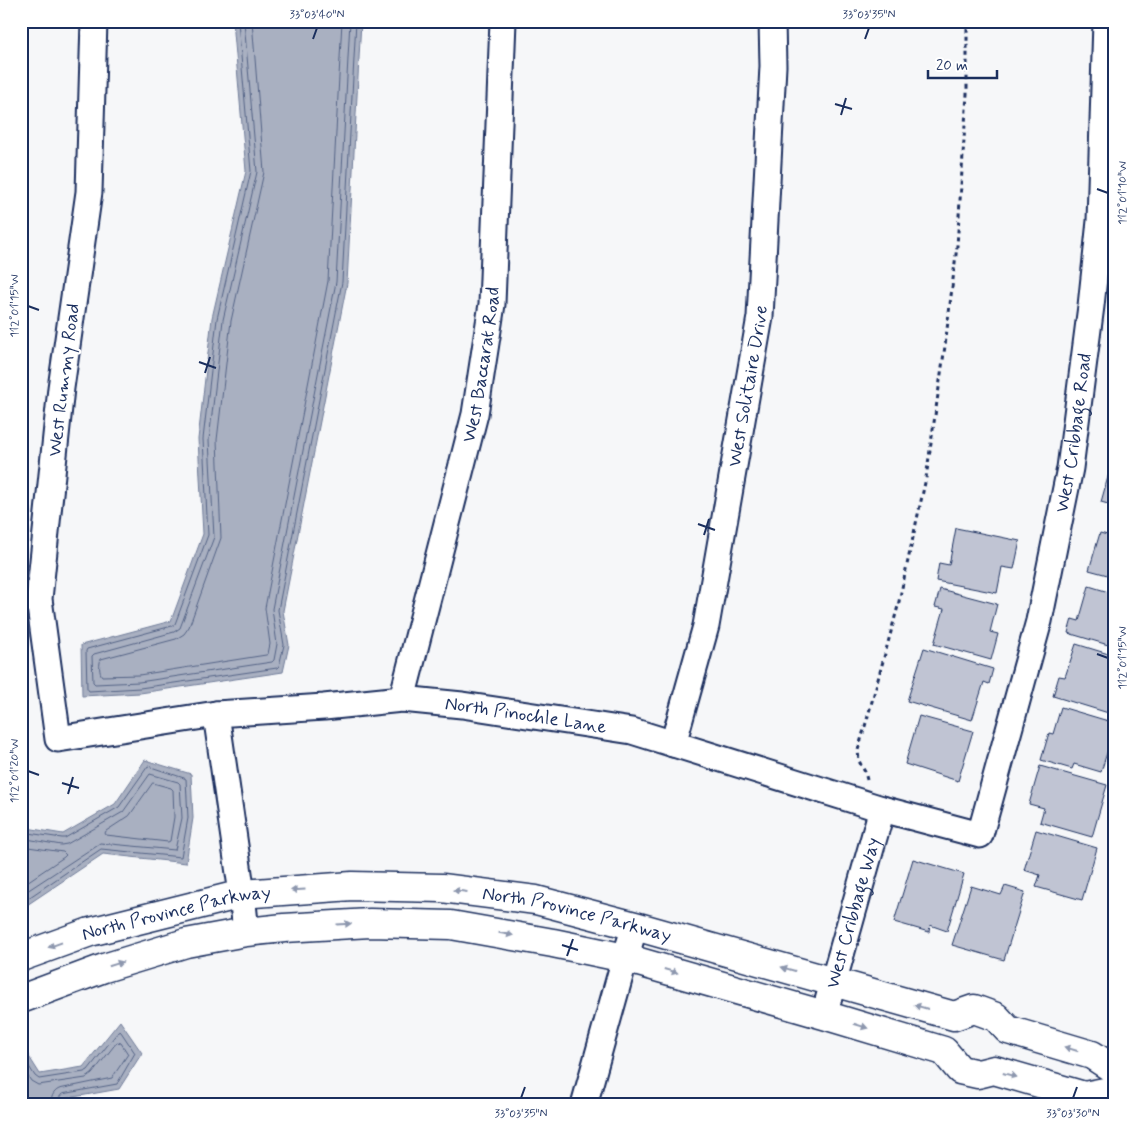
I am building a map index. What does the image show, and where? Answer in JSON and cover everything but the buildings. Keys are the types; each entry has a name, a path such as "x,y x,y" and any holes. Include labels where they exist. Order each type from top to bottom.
{"street":[{"name":"West Rummy Road","path":"58,739 38,600 61,388 89,192 94,21"},
{"name":"West Baccarat Road","path":"402,699 475,414 488,331 492,294 503,21"},
{"name":"West Solitaire Drive","path":"672,744 706,626 760,317 773,66 772,21"},
{"name":"West Cribbage Road","path":"980,835 1039,621 1070,468 1100,222 1106,21"},
{"name":"North Pinochle Lane","path":"58,739 216,714 402,699 462,705 632,731 872,806 980,835"},
{"path":"216,714 246,932"},
{"name":"West Cribbage Way","path":"824,1015 834,982 872,806"},
{"name":"North Province Parkway","path":"21,957 90,932 242,894 352,886 442,888 536,900 954,1016 974,1009 996,1017 1008,1030 1092,1055 1115,1070"},
{"name":"North Province Parkway","path":"21,999 104,968 186,943 246,932 370,923 451,925 625,958 944,1051 960,1070 978,1074 994,1070 1084,1096 1115,1090"},
{"path":"584,1105 635,926"}],"path":[{"path":"872,806 868,783 859,760 858,750 898,606 926,478 957,246 967,94 967,21"}],"water":[{"path":"233,21 361,21 347,283 283,611 289,645 283,672 140,693 82,696 81,645 171,621 203,534 198,439 212,318 246,171"},
{"path":"145,760 191,774 193,818 186,863 103,854 21,909 21,827 63,834 115,804"},
{"path":"120,1021 142,1053 119,1089 63,1099 64,1105 21,1105 21,1044 40,1074 83,1067"}]}
